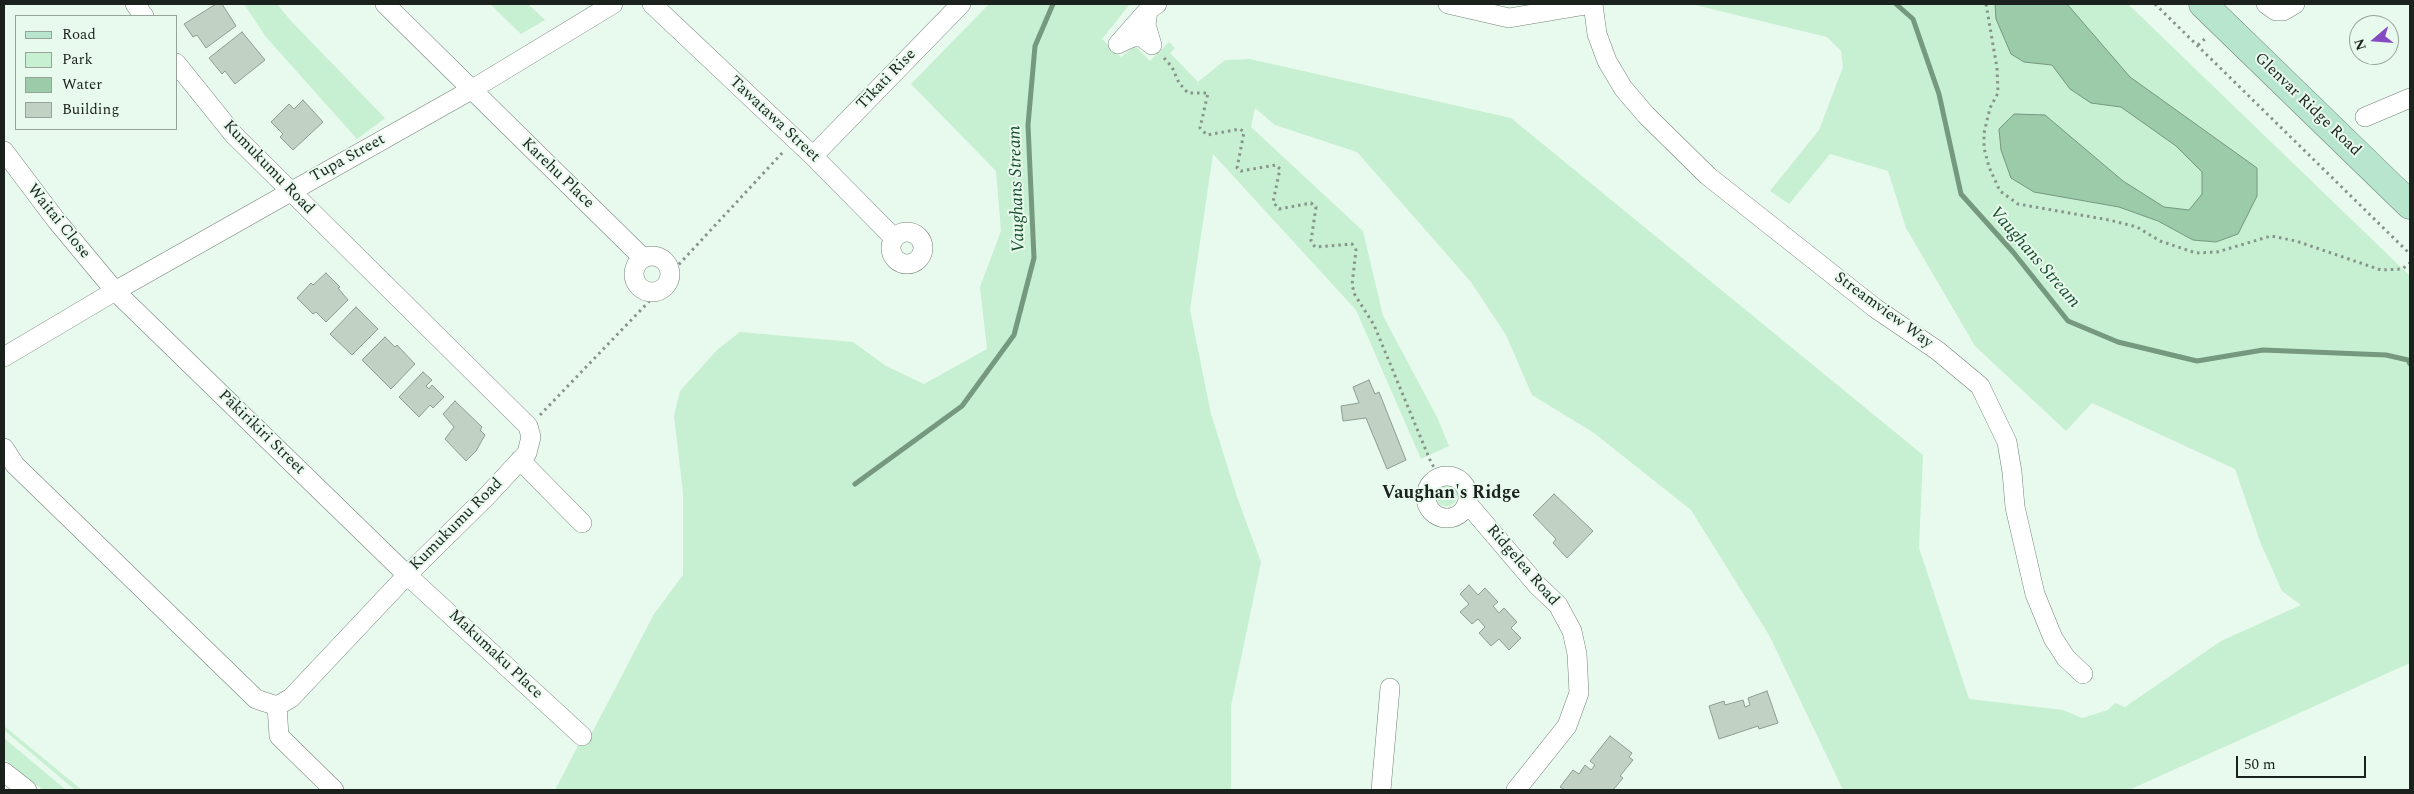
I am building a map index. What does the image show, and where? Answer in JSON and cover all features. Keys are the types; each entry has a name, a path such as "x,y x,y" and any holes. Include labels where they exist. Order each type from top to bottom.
{"street":[{"path":"135,4 143,15"},
{"name":"Karehu Place","path":"385,4 643,258"},
{"name":"Tupa Street","path":"4,357 115,291 471,90 613,4"},
{"name":"Tawatawa Street","path":"652,4 813,156 894,238"},
{"path":"1448,4 1509,18 1593,4"},
{"name":"Streamview Way","path":"1593,4 1597,34 1607,61 1623,88 1708,176 1875,308 1938,351 1980,386 2007,442 2015,507 2035,594 2053,638 2066,658 2083,674"},
{"name":"Glenvar Ridge Road","path":"2203,4 2410,205"},
{"path":"2266,4 2270,8 2283,11 2295,4"},
{"name":"Tīkati Rise","path":"813,156 950,7"},
{"path":"1152,7 1118,44 1133,37 1142,37 1152,45"},
{"path":"1152,7 1146,25 1152,45"},
{"name":"Kumukumu Road","path":"178,65 234,135 528,426 531,444 520,460 407,575 291,698 277,706"},
{"path":"2365,117 2410,98"},
{"name":"Waitai Close","path":"4,151 56,220 115,291"},
{"path":"652,256 661,258 668,265 665,281 654,292 639,286 635,279 634,271 643,258 652,256"},
{"name":"Pākirikiri Street","path":"115,291 407,575"},
{"path":"4,448 15,466 256,699 277,706 279,736 334,790"},
{"path":"520,460 582,523"},
{"name":"Ridgelea Road","path":"1440,477 1446,476 1459,479 1468,490 1468,504 1537,585 1558,605 1572,631 1578,654 1578,693 1567,726 1516,790"},
{"path":"1440,477 1434,481 1427,493 1427,500 1433,512 1446,518 1453,518 1460,514 1468,504"},
{"name":"Makumaku Place","path":"407,575 582,736"},
{"path":"1382,790 1390,688"},
{"path":"4,772 27,790"}],"path":[{"path":"1986,4 1997,68 1998,93 1990,108 1984,132 1984,148 1989,168 2000,191 2018,204 2136,227 2160,241 2196,253 2217,252 2271,236 2296,241 2381,270 2402,269 2410,263"},
{"path":"2155,4 2410,254"},
{"path":"2198,45 2207,36"},
{"path":"1152,45 1172,67 1179,83 1188,93 1208,93 1200,128 1207,135 1240,129 1244,132 1237,168 1240,171 1276,165 1280,169 1273,202 1279,209 1311,203 1316,207 1311,241 1315,247 1352,244 1356,250 1352,285 1355,296 1374,325 1430,460 1440,477"},
{"path":"528,426 795,140"}],"green space":[{"path":"244,4 277,4 291,21 385,118 357,139 266,37"},
{"path":"490,4 528,4 545,20 521,34"},
{"path":"989,4 1130,4 1102,39 1121,57 1135,46 1150,61 1169,42 1175,48 1170,53 1198,82 1225,60 1250,59 1511,118 1923,455 1919,548 1969,699 2063,710 2082,718 2108,710 2115,703 2125,707 2221,641 2301,605 2282,591 2261,544 2235,469 2092,403 2066,431 1975,346 1906,228 1888,171 1830,154 1789,204 1770,191 1819,130 1843,67 1841,51 1827,37 1691,4 2128,4 2410,276 2410,663 2129,790 1843,790 1769,635 1691,510 1594,433 1532,395 1506,335 1471,282 1357,152 1275,125 1255,108 1251,127 1363,231 1383,316 1437,417 1449,446 1421,459 1356,310 1213,154 1190,310 1211,414 1237,497 1261,562 1231,706 1231,790 555,790 578,746 593,731 654,614 683,575 683,493 674,416 680,391 717,350 740,332 853,342 886,366 924,384 987,349 980,287 1001,231 996,171 911,84"},
{"path":"1446,484 1454,487 1457,495 1454,503 1446,506 1438,503 1435,495 1438,487"},
{"path":"4,726 82,790 75,790 4,730"},
{"path":"4,738 66,790 43,790 4,759"}],"water":[{"path":"1995,4 2067,4 2130,77 2257,168 2257,196 2238,234 2216,242 2193,240 2158,221 2119,207 2034,192 2011,178 2001,150 1999,129 2014,114 2045,115 2123,181 2164,207 2189,210 2202,194 2202,172 2176,146 2121,107 2091,103 2070,89 2052,65 2024,62 2011,54 1996,19"}],"building":[{"path":"216,4 222,4 236,26 206,48 197,35 193,37 184,24"},
{"path":"242,32 265,60 235,84 225,71 222,74 209,58"},
{"path":"303,100 323,122 293,150 280,137 283,134 271,122 289,104 294,109"},
{"path":"326,273 340,287 338,288 348,300 326,322 316,312 313,314 297,298 311,283 313,285"},
{"path":"356,307 378,329 352,355 330,334"},
{"path":"385,337 395,347 397,345 415,364 391,389 362,360"},
{"path":"423,372 432,380 426,386 429,389 432,385 444,397 433,408 430,405 419,417 399,397"},
{"path":"1369,380 1375,394 1379,392 1406,460 1387,469 1366,418 1343,421 1341,406 1359,403 1353,387"},
{"path":"455,401 482,427 480,430 485,435 476,451 466,461 445,439 454,427 443,414"},
{"path":"1554,494 1593,531 1567,558 1553,543 1556,539 1533,515"},
{"path":"1469,585 1478,595 1485,588 1498,602 1493,606 1499,613 1504,608 1517,622 1511,628 1521,638 1509,650 1499,639 1491,646 1479,633 1485,627 1478,619 1472,624 1460,612 1469,604 1460,594"},
{"path":"1767,691 1778,723 1759,729 1758,726 1719,739 1709,706 1724,701 1725,705 1743,700 1745,707 1750,705 1748,698"},
{"path":"1610,736 1632,753 1629,757 1633,760 1620,776 1623,778 1613,790 1565,790 1560,787 1573,770 1579,774 1585,765 1591,770 1595,765 1590,761"}],"waterway":[{"name":"Vaughans Stream","path":"855,484 962,406 1014,335 1034,258 1028,125 1035,46 1053,4"},
{"name":"Vaughans Stream","path":"1896,4 1913,19 1939,94 1961,194 2013,252 2068,321 2118,342 2197,361 2263,350 2386,355 2408,360 2410,364"}],"district":[{"name":"Vaughan's Ridge","path":"1451,494"}]}
